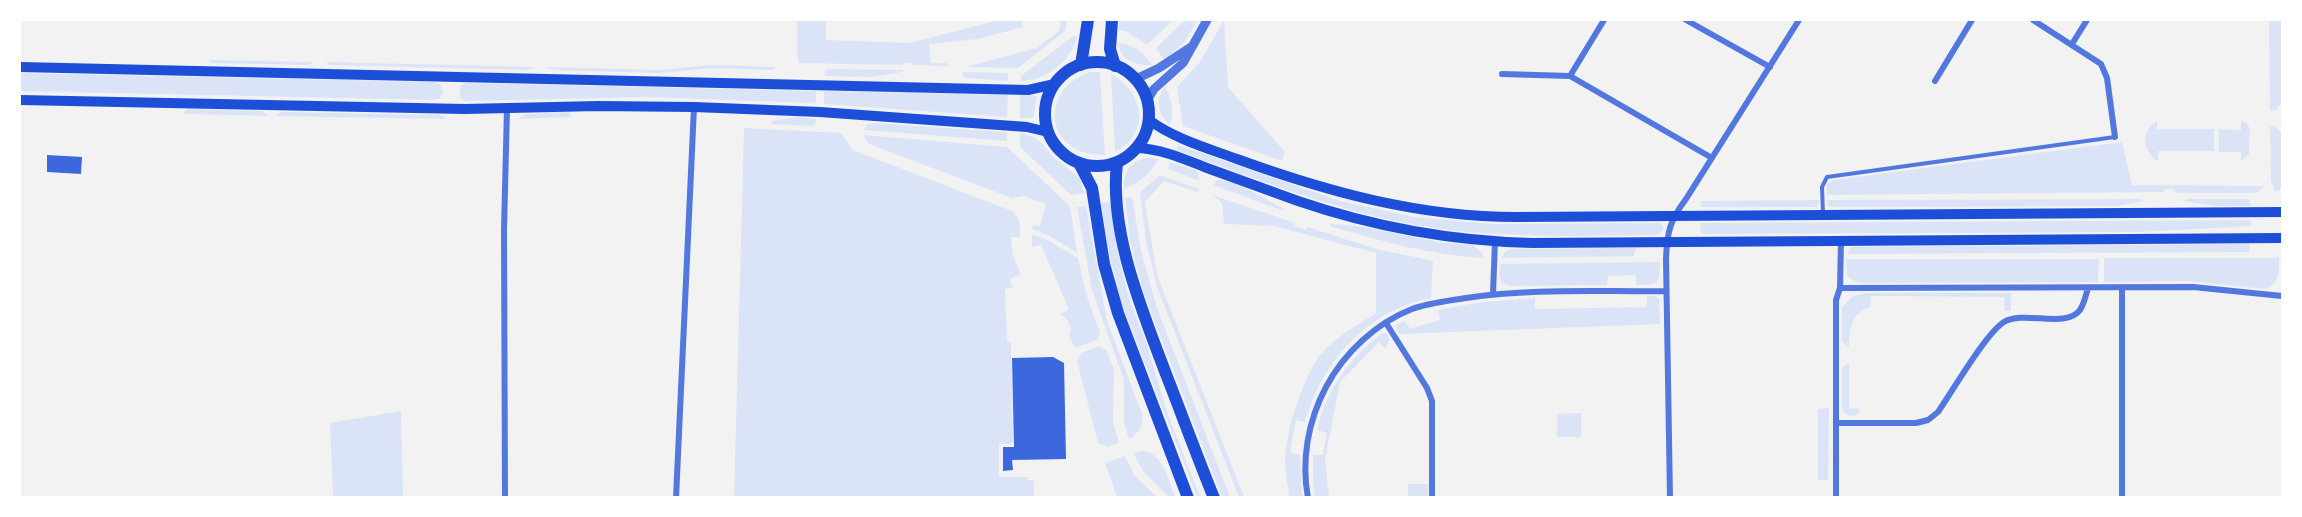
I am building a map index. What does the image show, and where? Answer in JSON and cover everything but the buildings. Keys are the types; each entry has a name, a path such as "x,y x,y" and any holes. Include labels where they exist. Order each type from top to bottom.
{"highway":[{"path":"1081,65 1088,20"},
{"path":"1112,20 1110,49 1115,66"},
{"path":"1079,163 1102,166 1117,163 1137,148 1144,138 1149,120 1148,99 1136,79 1115,66 1101,62 1081,65 1069,70 1055,84 1046,107 1048,132 1058,148 1079,163 1092,188 1104,264 1118,313 1188,498"},
{"path":"1117,163 1116,192 1132,282 1214,498"}],"main road":[{"path":"20,68 1028,90 1055,84"},
{"path":"20,100 465,109 694,106 820,112 1027,127 1048,132"},
{"path":"1149,120 1172,135 1295,180 1345,195 1395,206 1450,214 1500,217 2283,212"},
{"path":"1137,148 1165,152 1349,217 1429,234 1495,242 2283,238"}],"street":[{"path":"1148,99 1154,89 1183,63 1207,20"},
{"path":"1570,76 1604,20"},
{"path":"1686,20 1770,67"},
{"path":"1670,498 1666,291 1667,242 1673,216 1799,20"},
{"path":"1935,81 1972,20"},
{"path":"2033,20 2097,60 2103,68 2107,78 2115,137"},
{"path":"2072,44 2087,20"},
{"path":"1136,79 1159,68 1191,47"},
{"path":"1502,74 1570,76 1712,158"},
{"path":"676,498 694,106"},
{"path":"505,498 504,230 507,108"},
{"path":"1836,498 1836,300 1840,288 1841,240"},
{"path":"1493,294 1495,242"},
{"path":"1840,288 2193,287 2283,296"},
{"path":"1836,423 1916,423 1928,420 1938,412 1999,326 2016,318 2063,319 2072,316 2080,309 2088,288"},
{"path":"2121,498 2122,288"},
{"path":"1308,498 1309,430 1320,398 1346,356 1386,322 1425,305 1493,294 1666,291"},
{"path":"1386,322 1427,388 1432,401 1432,498"}],"lane":[{"path":"1822,215 1822,187 1827,177 2115,137"}],"shaded area":[{"path":"797,20 826,20 826,40 910,43 999,20 1021,20 1023,27 978,39 929,44 931,63 946,63 951,66 913,65 912,63 903,65 799,63"},
{"path":"1061,20 1067,20 1065,31 1018,68 966,67 1037,48 1059,31"},
{"path":"1119,20 1173,20 1147,45 1125,31 1118,30"},
{"path":"1185,20 1198,20 1183,44 1164,60 1156,48"},
{"path":"1224,20 1228,87 1285,152 1282,161 1183,126 1177,87 1200,62"},
{"path":"2269,20 2282,20 2282,102 2276,110 2270,111"},
{"path":"1073,36 1077,36 1070,53 1056,68 1039,78 1021,81 1021,76"},
{"path":"1118,43 1138,50 1152,65 1130,61 1122,54"},
{"path":"209,60 313,62 309,65 211,63"},
{"path":"326,62 533,67 530,70 329,65"},
{"path":"711,65 778,67 772,70 711,68 657,73 554,70 543,67 662,70"},
{"path":"826,69 903,70 903,72 871,77 824,76"},
{"path":"963,72 1008,73 1008,81 966,78 963,77"},
{"path":"1090,72 1100,72 1105,155 1086,153 1071,146 1061,135 1056,122 1056,108 1061,94 1073,81"},
{"path":"20,73 435,82 441,85 443,92 439,99 435,100 20,91"},
{"path":"1111,74 1122,81 1130,91 1139,112 1134,134 1127,144 1115,152"},
{"path":"465,83 816,91 816,103 646,97 465,101 460,98 460,86"},
{"path":"1165,86 1172,105 1170,125 1159,106 1160,96"},
{"path":"824,91 1008,95 1007,117 824,104"},
{"path":"1020,95 1037,97 1033,118 1020,118"},
{"path":"186,109 263,111 268,116 184,114"},
{"path":"280,112 440,115 447,119 277,116"},
{"path":"569,112 572,117 518,119 526,114"},
{"path":"798,117 816,119 815,124 812,126 772,124 772,121"},
{"path":"2157,121 2157,129 2214,129 2214,151 2158,151 2158,160 2156,160 2148,151 2145,140 2148,129"},
{"path":"2241,121 2247,123 2250,129 2249,154 2241,161 2241,152 2219,152 2219,129 2241,130"},
{"path":"874,123 1007,132 1007,141 864,130 867,125"},
{"path":"2274,126 2282,133 2282,183 2280,190 2275,191 2271,181 2270,127"},
{"path":"744,128 841,133 853,150 1012,211 1017,216 1020,237 1011,237 1013,256 1021,274 1010,279 1012,288 1005,289 1007,342 1011,342 1013,441 1011,444 999,444 999,477 1028,477 1028,480 1034,481 1034,497 734,497"},
{"path":"1020,133 1041,142 1053,157 1080,179 1084,193 1071,195 1020,147"},
{"path":"863,135 1007,147 1070,206 1077,253 1050,236 1032,229 1033,225 1040,226 1046,204 1024,196 1012,198 869,144"},
{"path":"2122,142 2132,185 2264,186 2257,193 2176,193 2174,189 2164,189 2163,192 1827,195 1827,184 1833,180"},
{"path":"1178,145 1340,201 1415,217 1492,224 1660,223 1664,229 1658,235 1537,236 1476,233 1416,225 1355,211 1294,192 1176,150"},
{"path":"1146,158 1158,159 1144,177 1124,188 1124,177 1129,168"},
{"path":"1170,162 1197,171 1200,181 1168,169"},
{"path":"1160,175 1199,189 1198,192 1164,181 1145,202 1157,275 1244,497 1239,497 1157,287 1146,241 1140,192"},
{"path":"1217,180 1242,187 1284,211 1213,185"},
{"path":"1212,195 1295,223 1294,226 1306,230 1308,227 1376,249 1433,261 1431,298 1408,304 1368,326 1336,359 1323,379 1305,422 1296,420 1290,453 1300,455 1302,497 1289,496 1285,463 1286,447 1296,407 1306,381 1323,351 1345,333 1376,313 1376,253 1274,226 1224,224 1222,203"},
{"path":"1132,197 1141,251 1157,308 1230,497 1222,497 1143,291 1130,241 1125,198"},
{"path":"2141,199 2143,201 2117,206 1829,207 1827,200"},
{"path":"2187,199 2249,199 2251,206 2217,206 2183,201"},
{"path":"1819,200 1817,207 1700,207 1702,201"},
{"path":"1110,202 1117,250 1129,298 1146,342 1167,412 1200,497 1197,497 1122,304 1109,253 1101,203"},
{"path":"1086,206 1107,321 1142,414 1140,429 1129,439 1124,423 1124,380 1092,290 1077,207"},
{"path":"2251,220 2251,226 2140,232 1702,234 1700,231 1701,223"},
{"path":"1331,224 1358,226 1444,243 1472,245 1485,258 1407,247 1330,226"},
{"path":"1032,234 1078,258 1087,297 1100,333 1097,340 1075,348 1069,336 1071,328 1067,319 1060,314 1068,310 1068,307 1041,245 1032,247"},
{"path":"2250,244 2249,252 1847,254 1851,247"},
{"path":"1636,248 1634,256 1501,258 1511,249"},
{"path":"2104,258 2279,258 2279,268 2274,284 2265,289 2188,281 2104,282"},
{"path":"1846,259 2099,259 2098,282 1860,283 1853,281 1847,275"},
{"path":"1660,262 1658,279 1653,284 1636,285 1636,275 1608,276 1607,285 1510,286 1502,283 1499,276 1500,264"},
{"path":"1865,293 2011,293 2011,311 2005,311 2004,297 1871,296 1870,307 1859,313 1852,323 1849,347 1847,347 1842,341 1842,307 1853,296"},
{"path":"1647,296 1656,296 1659,299 1660,324 1399,334 1395,325 1405,321 1410,329 1440,320 1438,310 1482,302 1535,298 1535,309 1647,307"},
{"path":"1382,333 1386,333 1390,339 1385,349 1379,342 1340,382 1325,460 1329,497 1315,497 1313,455 1323,455 1327,433 1317,430 1327,400 1349,364"},
{"path":"1099,346 1106,350 1114,369 1113,422 1119,443 1107,447 1098,443 1077,361 1081,353"},
{"path":"1849,363 1849,408 1860,409 1858,414 1851,416 1842,410 1842,368"},
{"path":"1829,408 1828,480 1818,480 1818,409"},
{"path":"401,411 403,497 333,497 330,423"},
{"path":"1581,413 1581,437 1557,437 1557,414"},
{"path":"1141,451 1155,456 1160,462 1175,497 1169,497 1143,471 1134,453"},
{"path":"1125,456 1134,475 1157,497 1117,497 1105,463"},
{"path":"1408,484 1428,484 1428,497 1408,497"}]}
